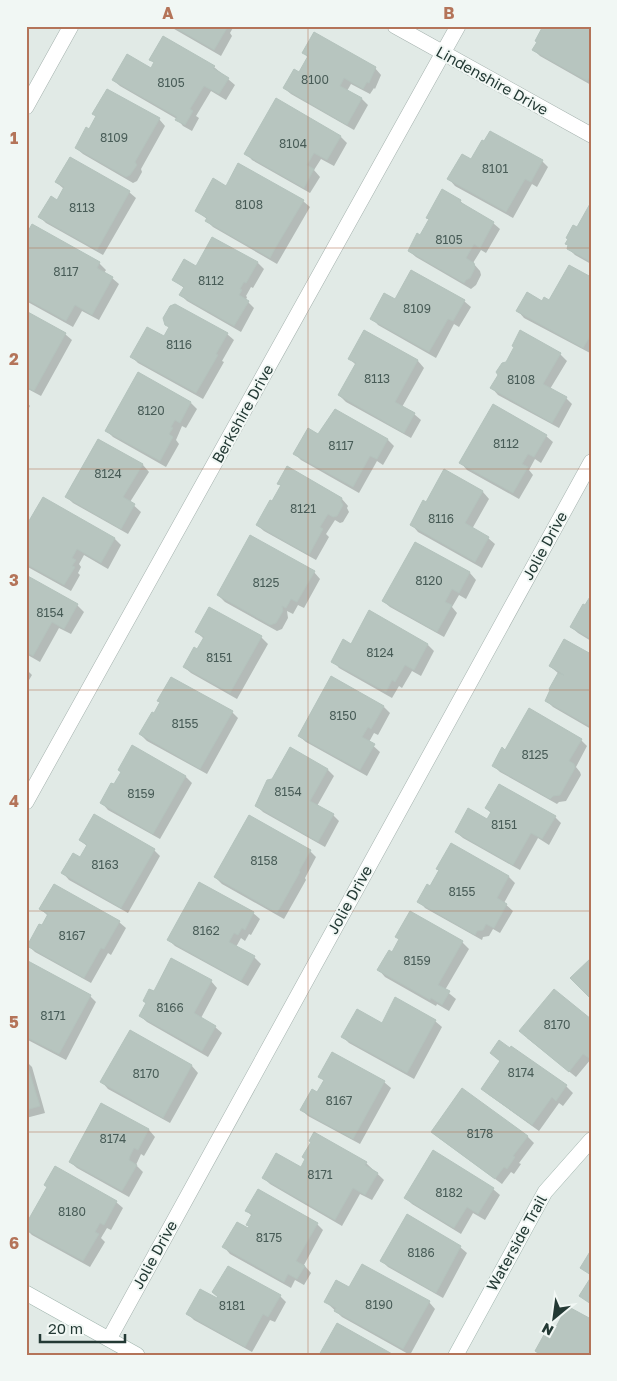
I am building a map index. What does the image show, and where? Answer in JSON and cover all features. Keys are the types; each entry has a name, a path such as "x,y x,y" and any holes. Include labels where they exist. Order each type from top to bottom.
{"street":[{"path":"26,107 71,26"},
{"name":"Lindenshire Drive","path":"394,26 591,135"},
{"name":"Berkshire Drive","path":"26,802 458,26"},
{"name":"Jolie Drive","path":"109,1339 591,462"},
{"name":"Waterside Trail","path":"456,1355 545,1192 591,1140"},
{"path":"26,1293 137,1355"}],"building":[{"path":"172,26 224,26 227,28 214,50"},
{"path":"543,26 591,26 591,76 587,81 532,50"},
{"path":"314,32 376,67 369,83 367,82 363,89 344,78 340,86 362,98 347,125 283,88 294,69 299,72 308,56 302,53"},
{"path":"163,36 215,66 213,68 229,78 219,94 204,86 190,109 193,111 185,125 175,120 177,117 112,80 127,54 151,68 154,62 149,60"},
{"path":"107,89 160,118 135,162 137,165 130,175 126,177 75,148 86,127 89,129 96,116 92,114"},
{"path":"276,98 341,136 327,160 314,153 307,165 314,169 304,188 244,154"},
{"path":"490,131 543,160 531,182 525,179 506,212 447,179 462,154 471,159 482,140 484,141"},
{"path":"70,157 130,191 97,250 38,217 51,196 57,200 64,187 55,182"},
{"path":"238,163 304,200 270,258 205,221 207,218 195,211 213,178 226,186"},
{"path":"442,189 494,222 480,248 474,244 466,258 474,263 475,268 470,278 464,283 408,251 417,233 420,235 429,219 426,218"},
{"path":"591,202 591,262 567,249 568,245 565,244 573,225 577,227"},
{"path":"32,224 100,262 97,268 113,277 92,315 75,305 66,321 26,299 26,235"},
{"path":"212,237 258,262 246,283 244,282 240,289 242,290 239,295 249,301 234,326 179,295 184,287 172,280 184,259 196,266"},
{"path":"569,265 591,277 591,335 583,348 516,311 527,292 542,301 544,297 549,300"},
{"path":"411,270 465,300 453,321 448,319 429,352 370,319 384,293 395,299"},
{"path":"175,304 228,333 216,354 218,355 196,393 130,357 147,327 164,336 169,327 165,325 163,318 170,306"},
{"path":"26,311 66,333 34,391 26,387"},
{"path":"364,330 418,360 395,402 415,413 404,433 338,395 356,363 348,359"},
{"path":"520,330 561,353 543,384 567,397 552,423 490,388 498,375 496,372 502,363 506,362 514,347 512,346"},
{"path":"138,372 191,402 180,423 175,420 171,427 173,428 169,434 173,437 160,461 105,431"},
{"path":"493,404 547,435 534,457 528,454 522,464 528,467 513,493 459,463"},
{"path":"335,409 388,439 377,459 370,456 353,487 293,454 308,428 318,434"},
{"path":"98,439 143,464 123,497 135,504 121,529 65,497"},
{"path":"287,466 342,498 343,505 337,516 333,517 328,514 320,527 323,529 309,555 256,525 281,485 277,484"},
{"path":"444,469 483,491 465,523 489,537 475,562 410,525 423,500 426,502"},
{"path":"43,497 115,538 101,563 77,549 72,558 76,560 72,566 75,567 64,585 26,564 26,526"},
{"path":"250,535 315,571 297,602 291,599 286,608 282,606 283,611 276,623 270,625 217,595"},
{"path":"415,542 470,572 459,593 452,589 445,602 452,605 437,632 382,601"},
{"path":"26,575 78,604 64,629 52,622 33,656 26,652"},
{"path":"591,595 591,639 570,627 583,604 585,605"},
{"path":"209,607 262,636 230,693 183,667 194,647 197,649 204,637 195,632"},
{"path":"369,610 428,644 414,670 405,665 395,682 392,680 386,692 331,662 343,639 351,644"},
{"path":"564,639 591,654 591,727 545,701 558,673 564,675 549,666"},
{"path":"331,676 384,706 371,729 368,727 362,737 375,744 360,770 298,736"},
{"path":"171,677 233,711 200,769 139,734 152,712 154,713 160,702 157,701"},
{"path":"529,708 582,739 569,761 574,764 575,768 560,795 553,796 550,799 492,766 502,747 505,750"},
{"path":"132,745 186,776 153,834 100,803 111,783 114,784 121,772 118,770"},
{"path":"290,747 328,769 310,801 334,814 318,842 255,806 267,780 272,779"},
{"path":"499,784 556,816 542,839 531,833 513,865 455,832 468,808 487,819 491,812 485,808"},
{"path":"94,814 155,849 121,908 61,873 73,853 80,857 87,845 79,840"},
{"path":"249,815 311,850 277,913 214,877"},
{"path":"451,843 509,876 497,898 507,904 494,928 486,924 483,930 477,931 475,935 417,902 427,884 430,886 439,870 436,869"},
{"path":"199,882 254,912 245,930 242,928 238,935 234,933 229,942 255,956 241,981 167,940"},
{"path":"54,884 120,921 104,949 101,948 84,978 27,946 39,924 42,925 48,914 39,909"},
{"path":"410,911 463,941 438,985 450,991 442,1005 377,970 389,950 392,952 399,939 395,937"},
{"path":"171,958 212,980 194,1013 216,1026 202,1051 139,1016 146,1003 143,1001 149,989 154,991"},
{"path":"591,958 591,999 570,978"},
{"path":"28,961 91,995 59,1054 26,1037 26,964"},
{"path":"554,989 591,1019 591,1057 589,1058 583,1054 569,1072 519,1031"},
{"path":"395,997 436,1020 407,1073 341,1037 357,1009 382,1023"},
{"path":"130,1030 192,1065 163,1118 100,1082"},
{"path":"499,1040 510,1048 511,1046 567,1085 556,1101 552,1097 532,1125 481,1089 500,1061 490,1053"},
{"path":"332,1052 385,1081 353,1139 300,1110 312,1089 317,1092 324,1080 318,1077"},
{"path":"26,1061 40,1106 26,1110"},
{"path":"462,1088 528,1136 513,1156 515,1157 507,1169 504,1167 495,1179 431,1132"},
{"path":"101,1103 149,1129 138,1150 134,1148 130,1156 129,1160 137,1165 122,1191 69,1162"},
{"path":"314,1132 367,1162 365,1165 378,1173 365,1195 353,1188 335,1220 262,1178 276,1153 301,1167 305,1159 302,1157 311,1142 309,1141"},
{"path":"433,1150 494,1188 478,1214 467,1207 454,1228 404,1198"},
{"path":"55,1166 117,1201 104,1225 100,1223 95,1232 99,1234 83,1261 26,1230 26,1224 47,1187 44,1185"},
{"path":"258,1189 318,1223 296,1261 305,1266 297,1279 288,1274 284,1282 222,1247 237,1222 248,1228 249,1226 246,1225 252,1214 245,1211"},
{"path":"407,1214 461,1246 436,1293 380,1261"},
{"path":"591,1250 591,1275 580,1268"},
{"path":"362,1264 430,1301 403,1349 334,1311 336,1308 324,1302 336,1280 349,1287"},
{"path":"228,1266 281,1295 268,1317 263,1314 245,1347 186,1314 200,1289 218,1297 212,1292"},
{"path":"591,1277 591,1304 579,1296"},
{"path":"567,1306 591,1319 591,1355 541,1355 535,1351 550,1324 556,1327"},
{"path":"337,1323 394,1355 319,1355"}]}
